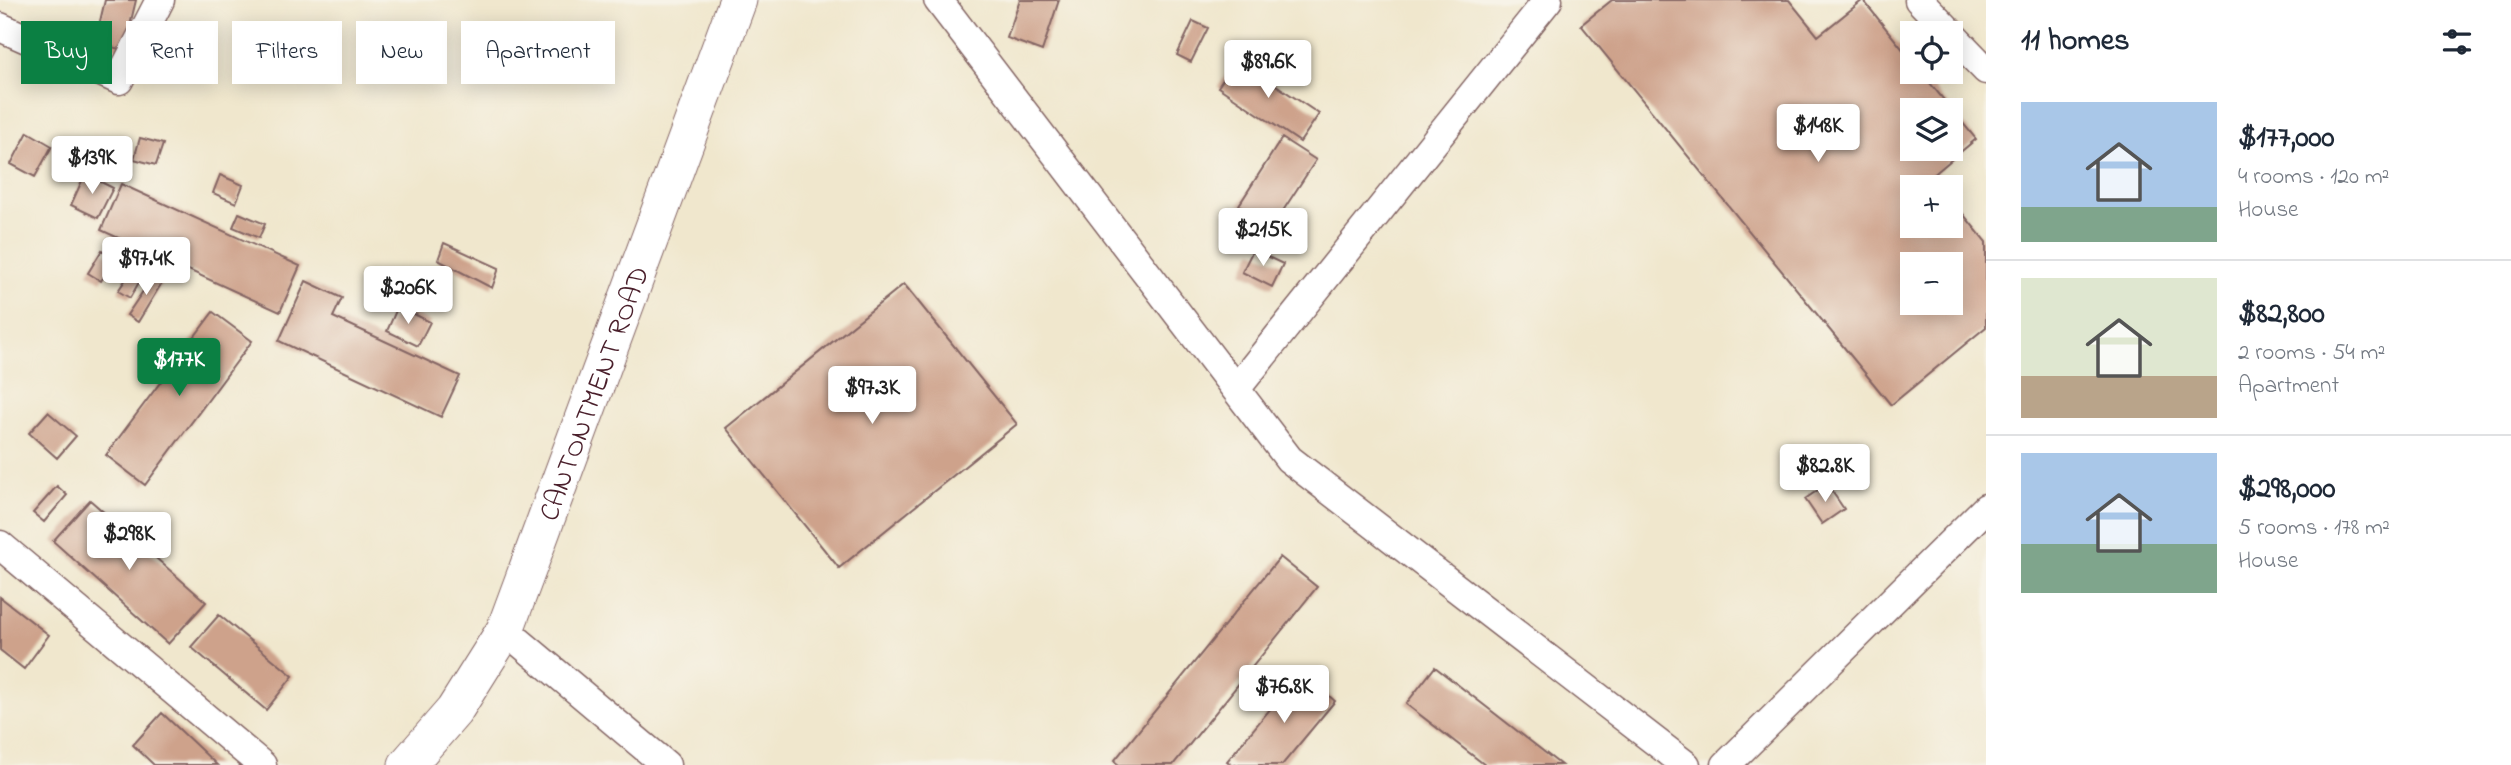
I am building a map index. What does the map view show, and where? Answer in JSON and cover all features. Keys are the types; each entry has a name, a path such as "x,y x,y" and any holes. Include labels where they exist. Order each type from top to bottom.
{"street":[{"path":"0,27 119,80 160,0"},
{"name":"CANTONTMENT ROAD","path":"408,765 454,711 505,630 738,0"},
{"path":"938,0 1289,459 1686,765"},
{"path":"1236,390 1548,0"},
{"path":"1919,0 1939,21"},
{"path":"1963,46 1986,70"},
{"path":"1726,765 1986,508"},
{"path":"0,545 262,765"},
{"path":"505,630 666,765"}],"building":[{"path":"105,0 136,0 131,21 126,21 124,50 112,47 112,21 100,21"},
{"path":"1020,0 1059,0 1042,51 1007,38"},
{"path":"1612,0 1789,0 1818,36 1863,0 1900,46 1900,84 1931,84 1942,98 1900,98 1900,161 1950,161 1933,175 1900,175 1900,238 1963,238 1963,214 1986,242 1986,327 1891,405 1581,25"},
{"path":"1193,21 1208,28 1191,62 1177,55"},
{"path":"1237,59 1319,114 1300,142 1218,87"},
{"path":"1963,123 1976,139 1963,150"},
{"path":"28,132 52,146 35,177 11,164"},
{"path":"140,138 163,144 156,165 134,159"},
{"path":"1282,138 1316,160 1273,226 1239,205"},
{"path":"85,174 113,188 98,218 71,205"},
{"path":"220,175 243,185 236,203 213,193"},
{"path":"121,184 300,266 280,312 101,230"},
{"path":"239,213 265,224 259,238 233,227"},
{"path":"444,243 499,268 492,288 438,260"},
{"path":"102,250 115,259 101,281 88,273"},
{"path":"1253,250 1283,264 1272,287 1242,272"},
{"path":"132,270 142,277 130,298 118,291"},
{"path":"156,272 166,276 138,322 127,315"},
{"path":"306,281 342,298 333,317 460,376 441,417 279,341"},
{"path":"904,284 1017,424 839,568 726,428"},
{"path":"398,306 430,322 418,346 387,331"},
{"path":"213,312 252,341 145,485 106,455"},
{"path":"48,412 76,436 57,458 29,433"},
{"path":"1827,484 1844,509 1822,524 1805,499"},
{"path":"57,486 67,495 44,522 33,513"},
{"path":"90,500 206,602 168,644 53,541"},
{"path":"1280,557 1317,587 1173,765 1119,765 1114,761"},
{"path":"0,597 49,635 24,669 0,650"},
{"path":"219,615 293,676 266,710 191,647"},
{"path":"1435,667 1561,765 1485,765 1406,704"},
{"path":"1301,672 1335,701 1282,765 1232,765 1227,761"},
{"path":"162,713 217,765 154,765 133,745"}]}
